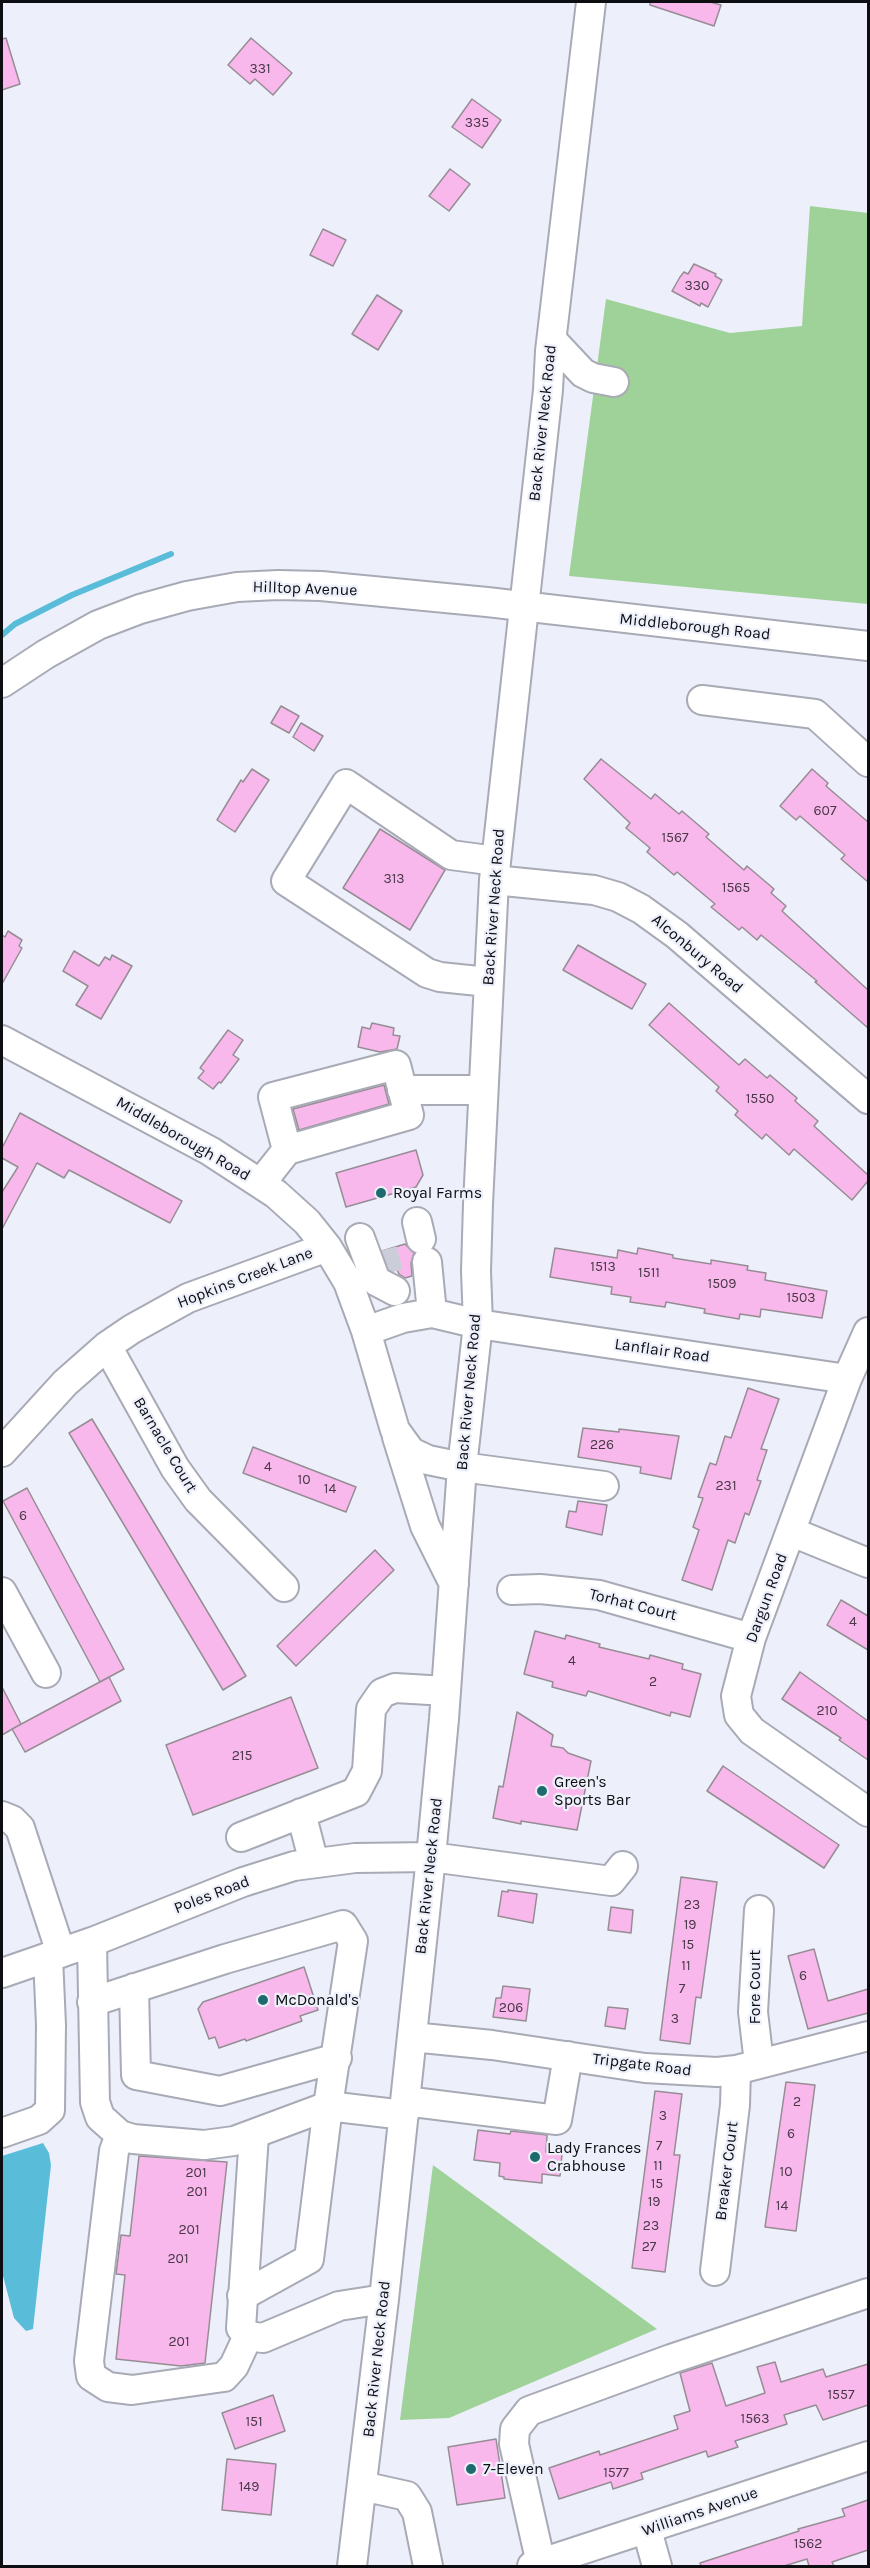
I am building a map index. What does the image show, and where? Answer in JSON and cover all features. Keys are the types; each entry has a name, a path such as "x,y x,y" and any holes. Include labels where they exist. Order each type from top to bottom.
{"street":[{"name":"Back River Neck Road","path":"352,2566 384,2299 431,1857 462,1467 478,1324 476,1271 495,871 522,608 591,2"},
{"path":"545,413 561,397 573,392 613,389 583,373 552,340"},
{"name":"Hilltop Avenue","path":"2,683 46,654 98,625 140,609 187,596 237,587 321,586 522,608"},
{"name":"Middleborough Road","path":"522,608 868,646"},
{"path":"702,700 815,714 868,762"},
{"name":"Alconbury Road","path":"488,982 440,977 427,973 286,881 346,784 451,855 495,871 550,884 594,890 618,897 641,909 677,935 868,1099"},
{"name":"Middleborough Road","path":"2,1040 201,1145 261,1183 308,1222 327,1247 348,1282 366,1330 395,1430 411,1452 428,1460 462,1467 604,1486"},
{"path":"261,1183 287,1150 409,1115 396,1065 273,1097 287,1150"},
{"path":"402,1090 483,1090"},
{"path":"422,1241 432,1313"},
{"name":"Hopkins Creek Lane","path":"2,1452 64,1383 107,1346 160,1312 188,1298 327,1247"},
{"path":"366,1330 384,1267 432,1313"},
{"name":"Lanflair Road","path":"432,1313 478,1324 847,1379"},
{"name":"Dargun Road","path":"868,1332 847,1379 751,1638 736,1696 739,1716 761,1740 868,1812"},
{"name":"Barnacle Court","path":"107,1346 175,1467 198,1500 284,1587"},
{"path":"395,1430 425,1526 454,1586"},
{"path":"792,1532 868,1563"},
{"name":"Torhat Court","path":"512,1590 540,1589 599,1594 751,1638"},
{"path":"2,1592 46,1673"},
{"path":"241,1837 356,1792 367,1771 370,1709 382,1693 395,1688 446,1691"},
{"path":"301,1813 314,1863"},
{"path":"2,1816 12,1820 20,1828 54,1955 50,2110 39,2120 2,2133"},
{"name":"Poles Road","path":"2,1973 92,1942 243,1882 294,1866 355,1858 431,1857 611,1881 623,1866"},
{"name":"Fore Court","path":"747,2067 759,1910"},
{"path":"92,2002 225,1959 343,1925 353,1941 328,2106 309,2259 242,2296"},
{"path":"92,1942 95,2102 100,2118 120,2135 133,2139 204,2145 234,2141 328,2106 405,2108 557,2120 568,2056"},
{"path":"134,1988 136,2075 220,2091 337,2058"},
{"name":"Tripgate Road","path":"412,2037 645,2068 697,2072 747,2067 868,2036"},
{"name":"Breaker Court","path":"715,2271 735,2105 747,2067"},
{"path":"120,2135 114,2151 89,2361 92,2376 108,2387 132,2390 224,2377 234,2366 248,2336"},
{"path":"255,2135 241,2328 248,2336 263,2338 339,2306 384,2299"},
{"path":"536,2565 514,2444 515,2429 529,2411 671,2359 868,2293"},
{"name":"Williams Avenue","path":"536,2565 868,2456"},
{"path":"362,2486 407,2496 417,2512 428,2566"},
{"path":"647,2530 657,2566"}],"green space":[{"path":"810,206 868,213 868,604 569,576 606,299 730,333 802,326"},
{"path":"433,2165 657,2329 449,2418 400,2420"}],"water":[{"path":"43,2143 49,2153 51,2165 33,2329 26,2331 14,2318 2,2272 2,2156"}],"building":[{"path":"650,2 710,2 721,5 714,26 650,5"},
{"path":"6,38 20,84 2,90 2,39"},
{"path":"251,38 292,73 273,95 255,79 250,84 228,65"},
{"path":"472,99 501,120 482,148 452,127"},
{"path":"450,169 470,184 449,211 429,196"},
{"path":"323,229 346,240 333,266 310,255"},
{"path":"694,264 716,274 715,276 722,280 708,307 701,303 700,306 672,291 684,272 688,274"},
{"path":"377,295 402,311 378,350 352,334"},
{"path":"281,706 299,716 289,733 271,723"},
{"path":"301,723 323,736 314,751 293,737"},
{"path":"601,759 651,799 655,794 679,814 682,811 709,834 706,837 744,870 747,866 774,889 771,893 786,906 782,911 868,990 868,1028 815,982 817,981 761,935 757,940 742,927 739,930 711,907 715,904 677,872 674,875 647,852 650,848 626,828 630,823 584,779"},
{"path":"252,769 269,780 235,832 217,820 241,780 243,782"},
{"path":"812,769 828,783 826,786 868,822 868,882 841,859 845,855 800,816 796,820 780,806"},
{"path":"380,829 445,870 410,930 343,888"},
{"path":"8,931 22,940 19,946 22,948 2,984 2,935 5,937"},
{"path":"578,945 646,984 632,1009 563,970"},
{"path":"74,951 99,966 105,957 110,960 112,955 132,966 101,1019 76,1005 88,986 63,971"},
{"path":"669,1003 739,1065 745,1059 767,1078 770,1075 797,1098 795,1101 818,1121 814,1126 868,1175 868,1181 852,1200 794,1149 789,1155 766,1134 762,1139 735,1115 738,1111 716,1091 719,1087 649,1025"},
{"path":"372,1023 394,1028 393,1035 400,1036 397,1049 380,1052 358,1047 362,1027 370,1029"},
{"path":"228,1030 243,1040 233,1055 239,1059 221,1083 219,1082 213,1089 198,1078 204,1071 200,1068"},
{"path":"384,1085 389,1104 299,1130 293,1109"},
{"path":"20,1113 182,1201 170,1223 69,1170 64,1178 37,1163 2,1229 2,1192 18,1167 2,1158 2,1148"},
{"path":"416,1150 423,1175 416,1187 346,1207 336,1173"},
{"path":"405,1244 414,1253 411,1263 412,1276 405,1278 397,1270 389,1269 382,1251"},
{"path":"555,1248 617,1258 618,1250 637,1254 638,1248 673,1255 673,1258 711,1264 711,1260 748,1266 747,1270 766,1273 765,1280 827,1291 822,1318 761,1309 760,1317 740,1314 739,1319 704,1313 705,1309 666,1302 665,1307 630,1302 631,1297 611,1294 612,1287 550,1277"},
{"path":"748,1388 779,1399 761,1449 767,1450 757,1480 761,1481 749,1515 745,1513 735,1543 728,1540 712,1590 682,1580 699,1530 693,1527 703,1498 698,1497 710,1463 716,1465 725,1436 731,1438"},
{"path":"92,1419 246,1676 223,1690 69,1433"},
{"path":"583,1428 619,1432 619,1429 679,1436 671,1479 640,1473 641,1467 578,1457"},
{"path":"253,1447 356,1487 346,1512 243,1473"},
{"path":"27,1488 124,1669 100,1682 3,1501"},
{"path":"578,1501 607,1505 602,1535 566,1527 569,1511 576,1512"},
{"path":"375,1550 394,1570 296,1666 277,1646"},
{"path":"841,1600 868,1616 868,1650 827,1625"},
{"path":"535,1631 565,1639 566,1635 600,1644 599,1647 649,1659 650,1655 683,1664 682,1669 701,1674 690,1717 671,1712 670,1716 588,1691 586,1696 552,1687 553,1682 524,1674"},
{"path":"800,1672 868,1721 868,1760 839,1740 841,1738 782,1699"},
{"path":"109,1677 121,1701 25,1752 12,1729"},
{"path":"2,1687 21,1724 2,1735"},
{"path":"291,1697 318,1768 193,1815 166,1745"},
{"path":"517,1712 553,1735 551,1746 563,1748 568,1753 591,1761 577,1830 521,1821 521,1824 493,1818 499,1786 503,1787"},
{"path":"723,1766 839,1845 824,1868 707,1791"},
{"path":"681,1877 717,1882 701,1998 696,1997 690,2044 660,2040"},
{"path":"508,1890 537,1894 533,1923 498,1916 502,1891 508,1892"},
{"path":"611,1907 633,1910 631,1933 608,1930"},
{"path":"814,1949 828,2001 868,1989 868,2013 808,2029 788,1956"},
{"path":"304,1967 318,2010 300,2016 302,2021 246,2041 245,2039 219,2048 215,2037 209,2039 198,2009 203,2002"},
{"path":"503,1986 530,1989 526,2021 493,2017 496,1998 501,1998"},
{"path":"608,2007 628,2009 625,2029 605,2026"},
{"path":"786,2082 815,2085 796,2231 765,2227"},
{"path":"655,2091 682,2094 674,2155 680,2155 665,2272 632,2268"},
{"name":"Lady Frances Crabhouse","path":"478,2130 547,2135 546,2152 562,2154 560,2176 542,2174 542,2183 504,2179 499,2176 500,2163 474,2160"},
{"path":"139,2156 227,2162 205,2363 181,2366 116,2359 125,2275 116,2274 121,2235 130,2236"},
{"path":"775,2362 781,2382 823,2369 826,2377 868,2364 868,2405 823,2420 816,2405 784,2415 787,2424 735,2441 738,2447 708,2457 706,2451 641,2473 643,2479 613,2489 611,2482 559,2499 549,2468 599,2451 600,2455 678,2429 674,2416 690,2411 680,2373 712,2363 726,2406 765,2393 757,2367"},
{"path":"273,2395 285,2431 235,2449 222,2413"},
{"path":"496,2439 505,2498 457,2505 448,2447"},
{"path":"227,2459 276,2464 271,2515 222,2510"},
{"path":"868,2500 868,2550 832,2562 834,2566 809,2566 807,2559 784,2566 701,2566 700,2563 799,2531 798,2529 845,2516 842,2509"}],"waterway":[{"path":"2,635 15,624 72,595 171,554"}],"tunnel":[{"path":"383,1250 389,1273"}],"place":[{"name":"Royal Farms","path":"381,1193"},
{"name":"Green's Sports Bar","path":"542,1791"},
{"name":"McDonald's","path":"263,2000"},
{"name":"Lady Frances Crabhouse","path":"535,2157"},
{"name":"7-Eleven","path":"471,2469"}]}
